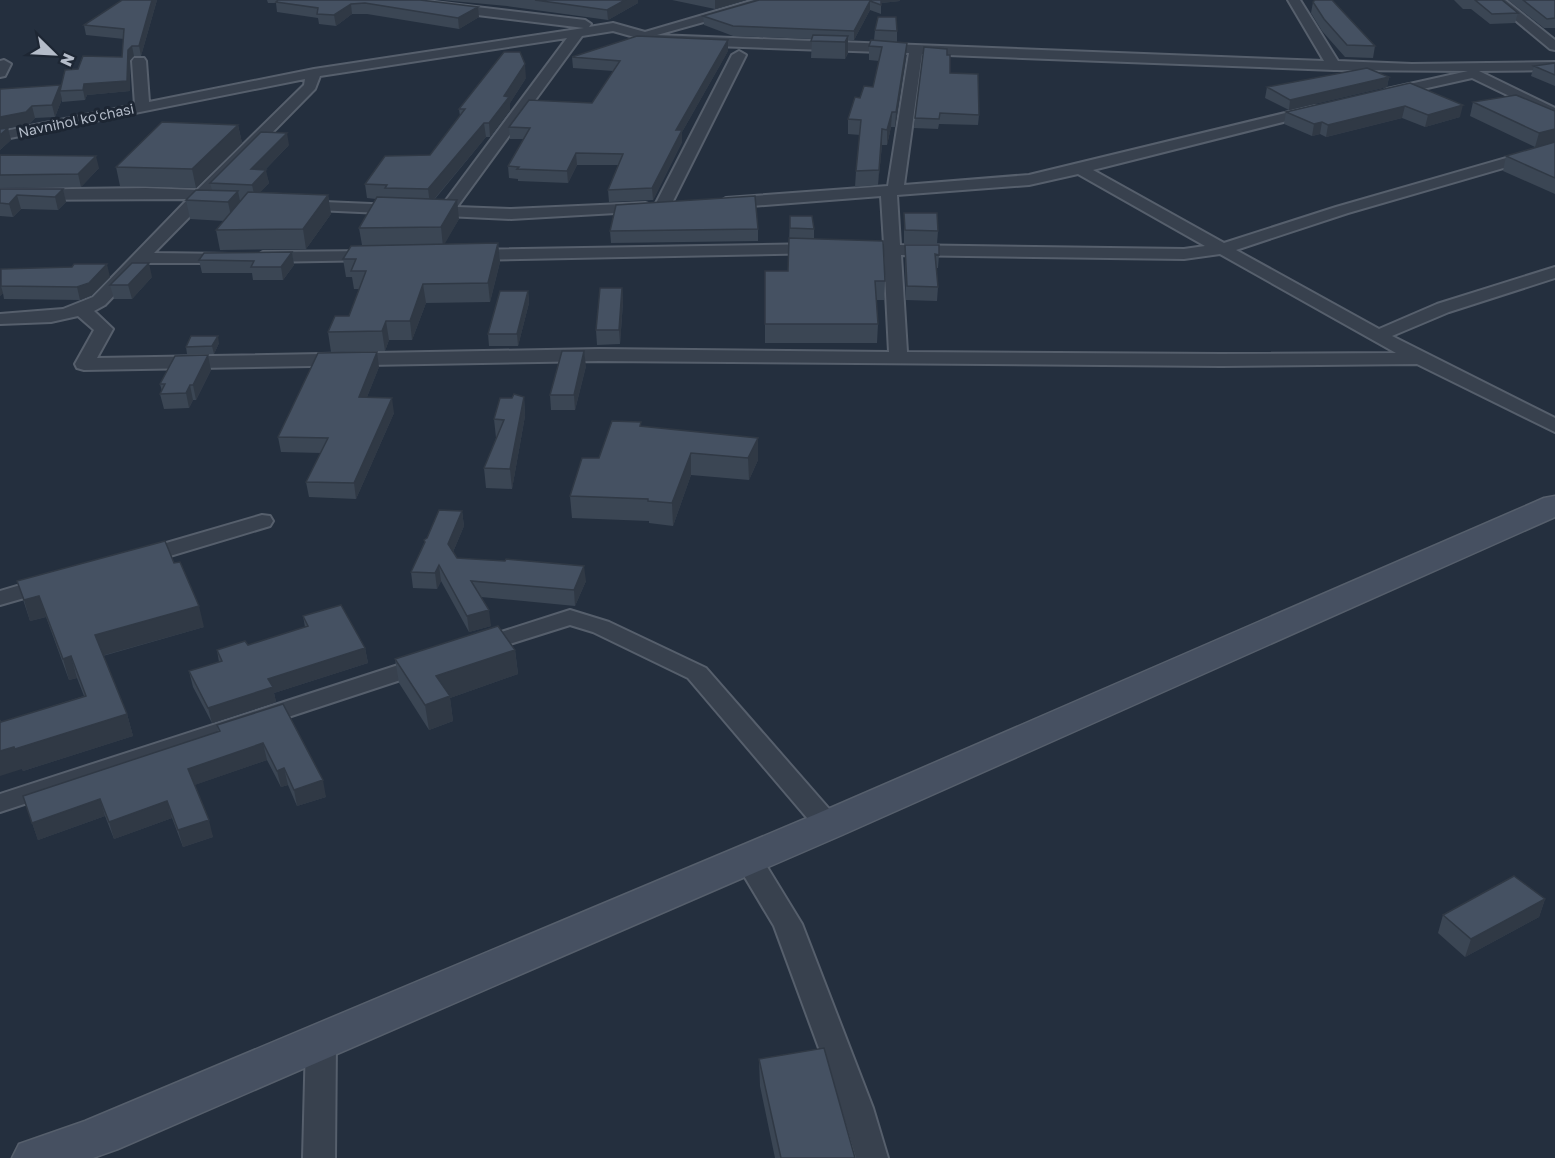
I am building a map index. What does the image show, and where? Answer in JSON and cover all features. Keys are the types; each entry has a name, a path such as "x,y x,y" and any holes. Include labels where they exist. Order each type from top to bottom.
{"main road":[{"path":"36,1158 101,1135 828,825 1555,506"}],"street":[{"path":"387,0 613,27 659,39 1471,72 1555,66"},
{"path":"642,35 768,0"},
{"path":"1294,0 1334,66"},
{"path":"1497,0 1555,46"},
{"path":"142,106 314,73 613,27"},
{"path":"446,212 577,33"},
{"path":"898,356 892,249 892,191 916,50"},
{"path":"662,207 738,55"},
{"name":"Navnihol koʻchasi","path":"0,136 142,106 139,62"},
{"path":"1377,95 1471,72 1555,114"},
{"path":"0,319 54,317 82,310 99,301 310,86 314,73"},
{"path":"709,204 1029,180 1332,106"},
{"path":"454,255 892,249 1184,254 1221,249 1342,210 1555,148"},
{"path":"1080,169 1378,336 1555,426"},
{"path":"0,195 197,199 217,203"},
{"path":"287,206 511,214 686,205"},
{"path":"141,258 218,259 387,255"},
{"path":"1378,336 1443,308 1555,272"},
{"path":"82,310 104,329 84,364 599,355 1221,360 1421,358"},
{"path":"122,563 262,521"},
{"path":"0,598 67,579"},
{"path":"0,802 570,617 601,627 697,673 828,825"},
{"path":"748,859 788,924 857,1108 872,1158"},
{"path":"319,1158 321,1041"}],"building":[{"path":"122,0 152,0 139,46 132,46 128,50 127,81 84,84 83,90 60,91 65,70 78,69 83,56 122,57 124,29 84,25"},
{"path":"278,0 420,0 478,7 458,18 365,3 351,4 334,15 317,14 318,8 276,2"},
{"path":"535,0 625,0 607,10"},
{"path":"759,0 881,0 881,5 870,1 854,31 733,26 703,16"},
{"path":"1332,0 1375,46 1347,45 1324,19 1313,2"},
{"path":"1475,0 1502,0 1518,13 1492,14"},
{"path":"1523,0 1555,0 1555,18 1547,19"},
{"path":"878,17 896,17 897,31 875,30"},
{"path":"813,35 848,36 845,42 811,41"},
{"path":"637,36 728,40 676,130 682,130 652,188 608,190 623,154 576,153 567,171 517,169 519,167 508,166 530,128 509,127 529,100 592,103 620,61 572,57"},
{"path":"871,40 907,43 896,112 892,112 887,130 882,129 879,170 856,171 861,120 848,119 855,97 860,98 864,86 873,87 882,47 869,46"},
{"path":"924,47 947,49 947,55 950,55 950,73 978,74 979,115 940,113 939,119 915,118"},
{"path":"504,52 520,52 525,64 504,96 509,97 489,123 484,123 428,189 385,188 387,185 365,184 385,156 430,155 465,109 459,109"},
{"path":"1555,63 1555,75 1534,66"},
{"path":"1367,68 1389,77 1290,100 1267,87"},
{"path":"1410,83 1463,105 1428,115 1405,106 1328,125 1322,122 1314,124 1286,112"},
{"path":"60,85 52,105 32,106 26,112 0,117 0,89"},
{"path":"1516,95 1555,111 1555,129 1539,133 1473,102"},
{"path":"162,122 238,125 192,169 116,167"},
{"path":"8,128 0,135 0,129"},
{"path":"261,132 287,133 251,169 266,170 252,185 210,183"},
{"path":"1555,142 1555,178 1506,156"},
{"path":"0,155 96,156 78,174 0,175"},
{"path":"0,189 63,189 55,197 17,195 9,204 0,203"},
{"path":"196,190 238,191 228,202 186,200"},
{"path":"248,192 328,195 303,229 216,230"},
{"path":"755,196 758,229 610,231 616,205"},
{"path":"377,197 457,200 441,227 359,228"},
{"path":"904,213 937,213 938,231 905,230"},
{"path":"790,216 812,216 814,229 790,228"},
{"path":"789,238 883,241 885,281 875,281 878,324 765,324 765,271 788,271"},
{"path":"498,243 488,283 423,284 410,321 386,321 382,331 328,332 335,316 349,316 366,271 351,271 356,259 343,259 351,246"},
{"path":"905,245 939,245 939,255 935,254 938,287 907,286"},
{"path":"292,252 281,267 251,267 254,261 199,260 204,253"},
{"path":"132,263 149,263 128,285 110,285"},
{"path":"74,264 107,264 89,283 77,287 1,286 1,269 72,267"},
{"path":"600,288 622,288 619,330 596,330"},
{"path":"500,291 528,291 517,334 488,334"},
{"path":"191,336 218,336 212,346 186,347"},
{"path":"562,351 584,351 574,395 550,395"},
{"path":"377,352 359,397 392,398 354,483 306,482 328,438 278,437 318,353"},
{"path":"208,355 193,385 190,385 186,393 160,394 165,384 160,384 175,356"},
{"path":"514,394 524,397 510,469 484,468 504,420 494,419 500,398 512,398"},
{"path":"612,421 641,422 640,426 758,438 748,458 691,453 672,503 648,501 648,499 570,496 582,458 599,458"},
{"path":"439,510 462,511 448,544 457,558 505,561 506,559 584,566 574,590 471,581 489,610 467,616 439,565 435,573 411,572"},
{"path":"165,541 174,563 180,562 199,606 95,635 127,714 15,749 14,747 0,751 0,720 1,722 86,696 71,656 63,659 39,596 24,600 17,581"},
{"path":"341,605 365,648 268,679 273,687 208,708 189,671 222,661 217,650 245,641 248,645 308,626 303,616"},
{"path":"498,626 515,650 436,676 450,696 425,705 395,659"},
{"path":"283,704 323,780 294,790 284,768 277,771 263,743 188,769 209,820 178,830 167,801 109,822 100,799 32,823 23,796 220,731 217,725"},
{"path":"1514,876 1545,899 1471,939 1443,915"},
{"path":"824,1048 855,1158 781,1158 759,1059"}]}
